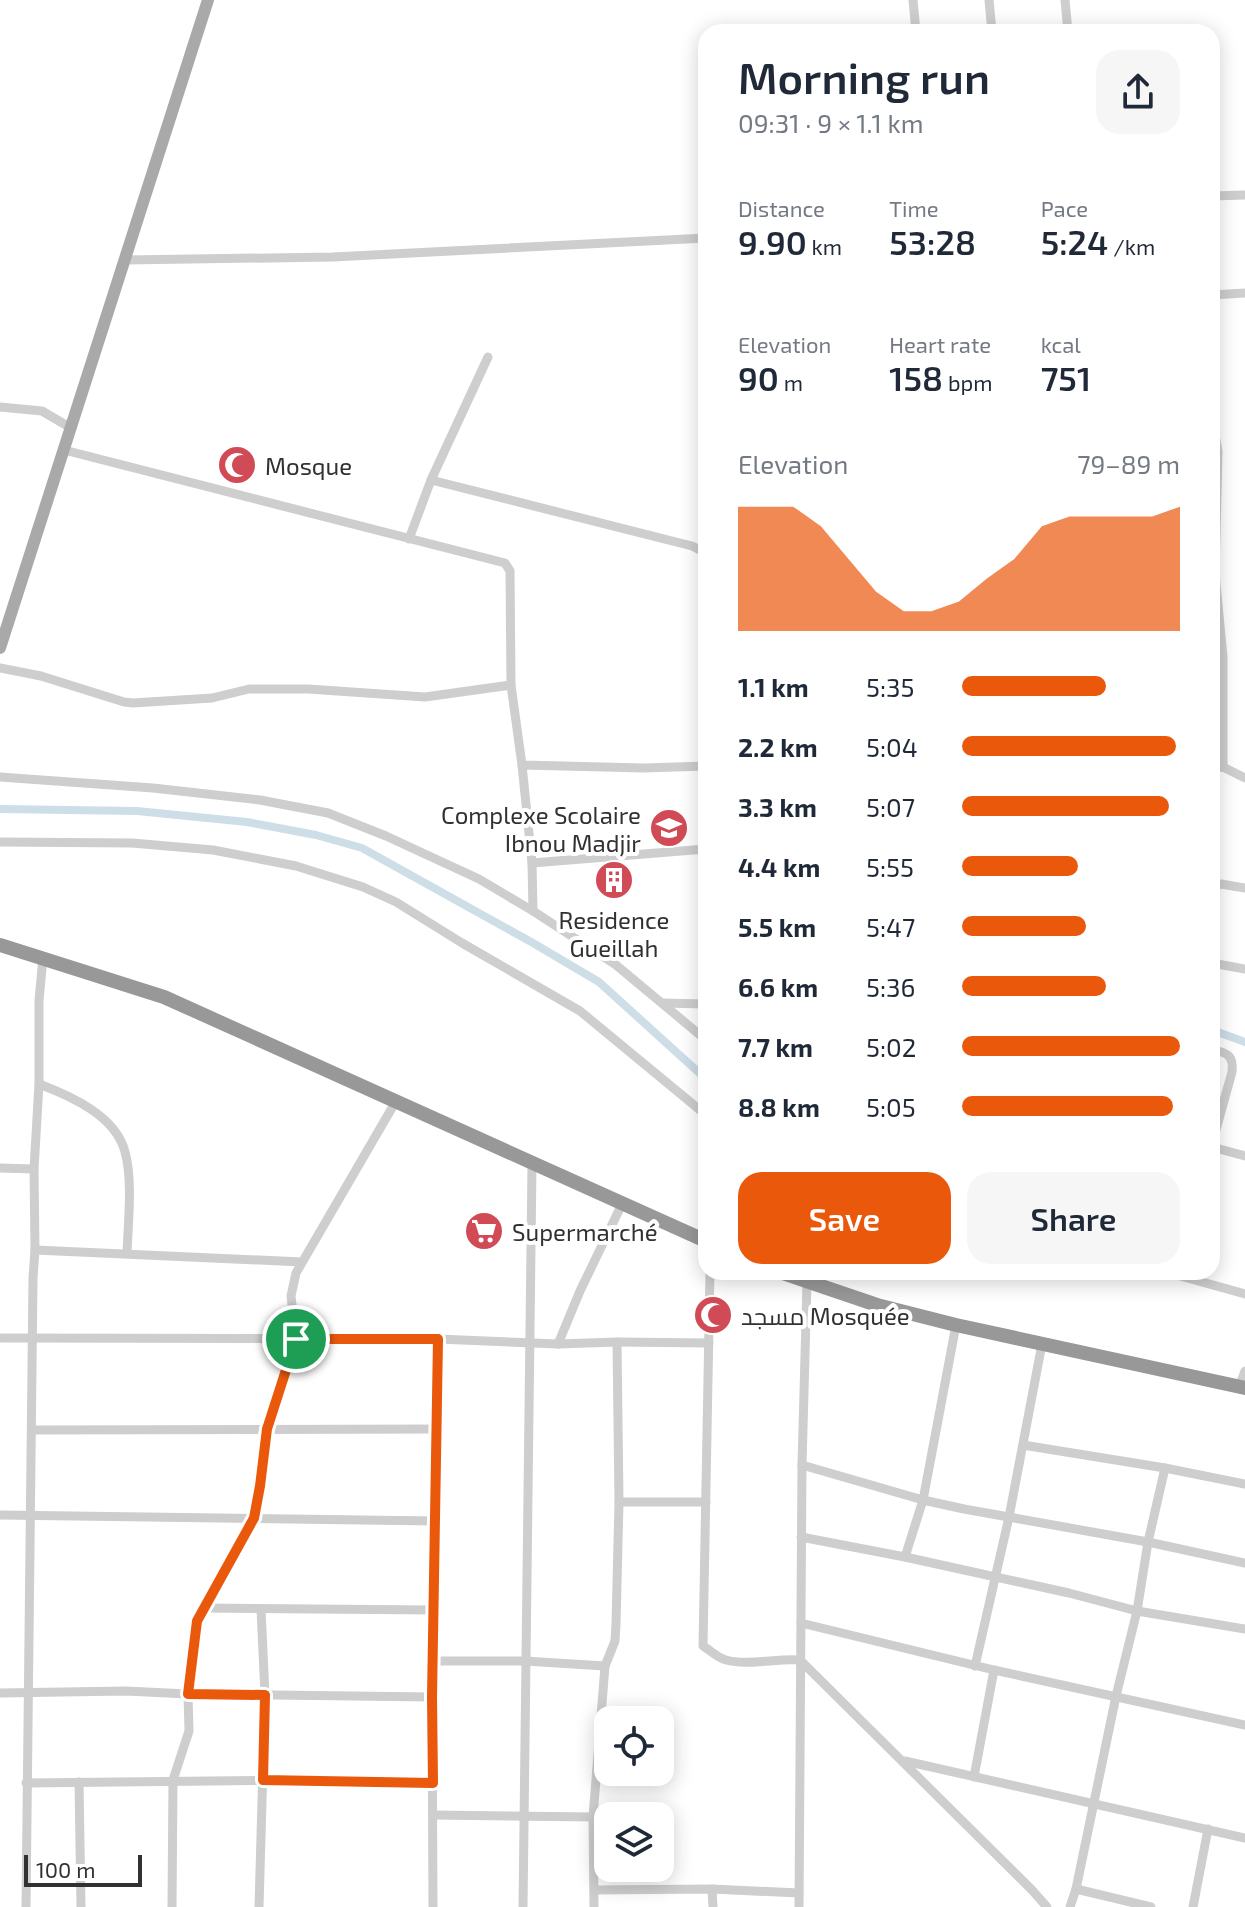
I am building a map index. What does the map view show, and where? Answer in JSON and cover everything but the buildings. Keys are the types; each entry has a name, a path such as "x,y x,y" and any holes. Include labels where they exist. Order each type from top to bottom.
{"highway":[{"path":"0,945 164,997 698,1237"},
{"path":"816,1280 877,1305 956,1325 1242,1387"}],"main road":[{"path":"0,648 208,0"}],"street":[{"path":"913,0 915,24"},
{"path":"989,0 991,24"},
{"path":"1065,0 1067,24"},
{"path":"1220,196 1245,195"},
{"path":"125,260 333,257 698,238"},
{"path":"1220,295 1245,293"},
{"path":"409,539 431,480 488,357"},
{"path":"0,407 42,411 71,428"},
{"path":"64,450 505,563 508,566 511,621 511,685 532,863 533,911"},
{"path":"431,480 698,549"},
{"path":"1220,626 1223,767"},
{"path":"0,668 41,676 133,703 212,698 249,689 308,689 425,697 511,685"},
{"path":"522,765 698,766"},
{"path":"1220,767 1245,778"},
{"path":"0,777 153,788 260,800 328,813 479,879 533,911 616,965 698,1033"},
{"path":"0,842 132,843 213,850 296,866 363,887 396,902 580,1011 698,1108"},
{"path":"532,863 698,850"},
{"path":"1220,885 1245,888"},
{"path":"26,1907 34,1169 43,958"},
{"path":"1220,964 1245,969"},
{"path":"662,1003 698,1004"},
{"path":"1220,1052 1229,1056 1233,1062 1220,1116"},
{"path":"39,1084 75,1099 102,1118 122,1143 128,1176 127,1253"},
{"path":"172,1907 173,1780 189,1731 188,1694 194,1630 203,1608 254,1518 267,1429 296,1339 292,1285 302,1262 396,1101"},
{"path":"1220,1148 1245,1156"},
{"path":"523,1907 532,1164"},
{"path":"0,1168 34,1169"},
{"path":"558,1344 622,1204"},
{"path":"35,1250 302,1262"},
{"path":"710,1280 703,1646 725,1660 800,1660 1047,1907"},
{"path":"799,1907 802,1465 809,1280"},
{"path":"1195,1280 1245,1294"},
{"path":"905,1557 923,1500 956,1325"},
{"path":"0,1338 709,1343"},
{"path":"433,1907 432,1697 438,1339"},
{"path":"594,1907 593,1817 605,1666 615,1641 619,1502 617,1342"},
{"path":"975,1666 1009,1517 1042,1344"},
{"path":"1242,1387 1245,1371"},
{"path":"32,1430 436,1429"},
{"path":"1023,1445 1245,1484"},
{"path":"802,1465 923,1500 1245,1563"},
{"path":"1070,1907 1137,1611 1148,1542 1165,1468"},
{"path":"619,1502 706,1502"},
{"path":"0,1515 436,1521"},
{"path":"801,1537 1069,1593 1137,1611 1245,1629"},
{"path":"203,1608 434,1610"},
{"path":"259,1907 265,1695 261,1609"},
{"path":"801,1623 975,1666 1245,1725"},
{"path":"433,1661 525,1661 605,1666"},
{"path":"974,1777 994,1670"},
{"path":"0,1693 126,1691 432,1697"},
{"path":"902,1761 1245,1838"},
{"path":"26,1783 173,1780 433,1783"},
{"path":"79,1782 81,1907"},
{"path":"433,1815 593,1817"},
{"path":"1193,1907 1208,1829"},
{"path":"595,1890 712,1889 799,1893"},
{"path":"712,1889 713,1907"},
{"path":"1076,1889 1151,1907"}],"waterway":[{"path":"0,809 137,811 247,822 316,835 362,848 599,982 698,1072"},
{"path":"1220,1033 1245,1042"}],"place":[{"name":"Mosque","path":"237,465"},
{"name":"Complexe Scolaire Ibnou Madjir","path":"669,828"},
{"name":"Residence Gueillah","path":"614,880"},
{"name":"Supermarché","path":"484,1231"},
{"name":"مسجد Mosquée","path":"713,1315"}],"route":[{"path":"296,1339 438,1339 433,1783 263,1780 265,1695 188,1694 194,1630 203,1608 254,1518 267,1429 296,1339"}]}
